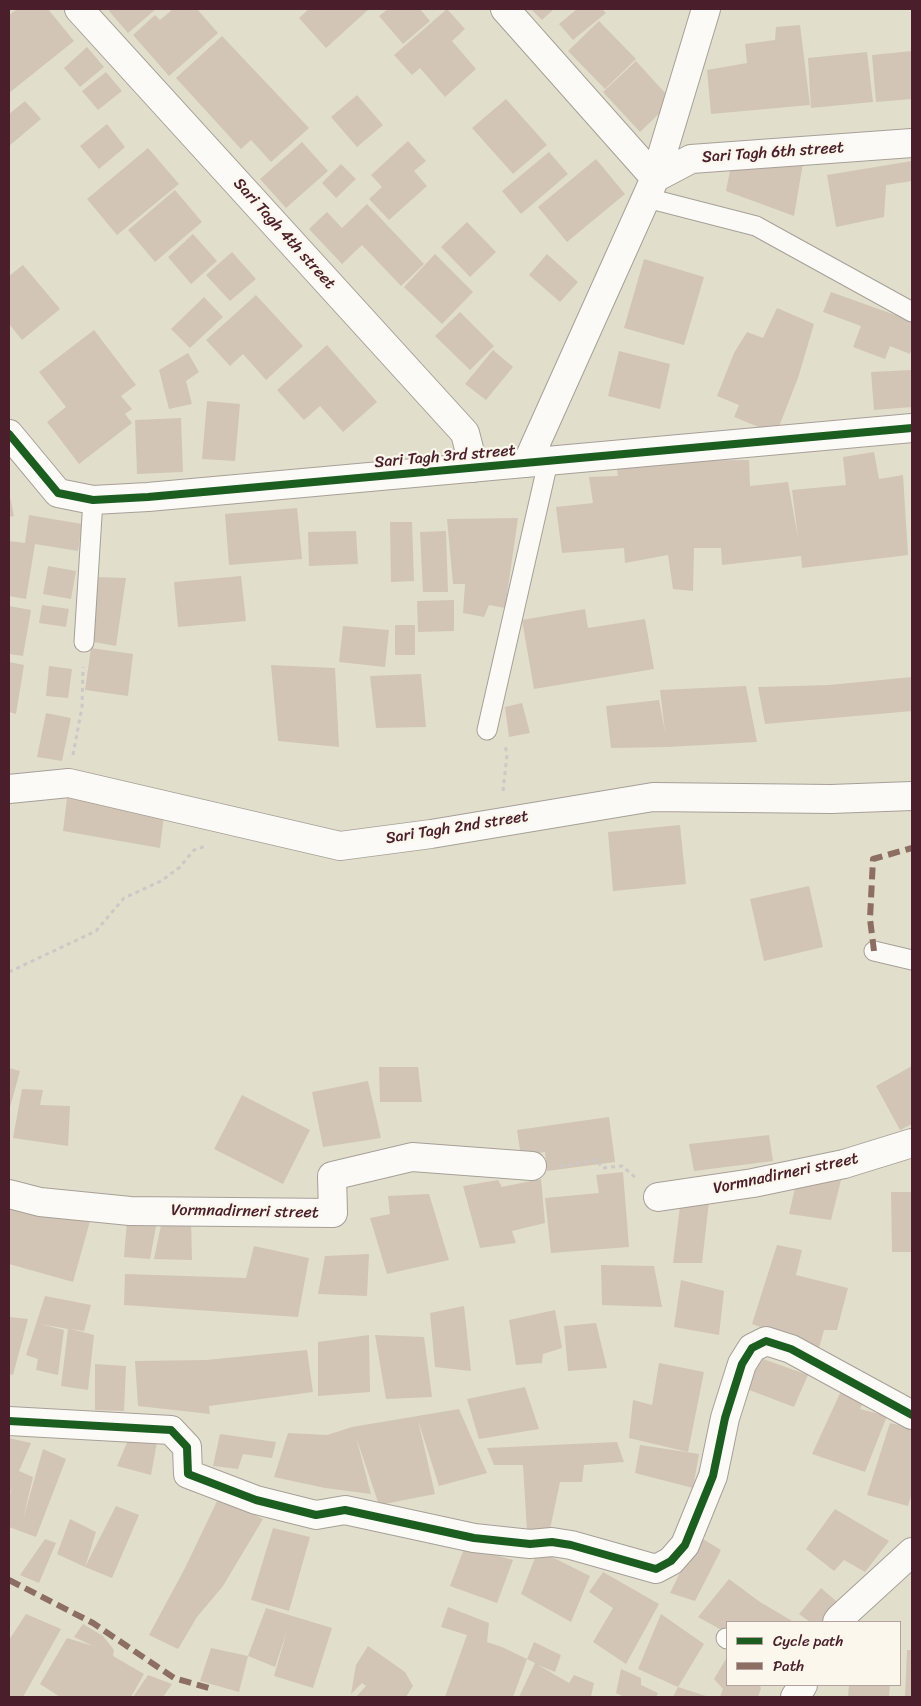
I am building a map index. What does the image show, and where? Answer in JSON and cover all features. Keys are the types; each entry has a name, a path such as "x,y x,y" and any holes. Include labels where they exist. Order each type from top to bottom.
{"street":[{"name":"Sari Tagh 4th street","path":"79,9 465,433 474,468"},
{"path":"505,9 651,188"},
{"path":"537,462 651,188 706,9"},
{"name":"Sari Tagh 6th street","path":"651,188 691,159 912,143"},
{"name":"Sari Tagh 3rd street","path":"13,446 58,493 93,500 148,497 912,428"},
{"name":"Sari Tagh 2nd street","path":"9,789 70,783 340,846 431,834 653,797 831,799 912,796"},
{"name":"Vormnadirneri street","path":"658,1197 762,1182 844,1164 912,1143"},
{"name":"Vormnadirneri street","path":"9,1194 40,1202 130,1211 334,1213 332,1176 412,1157 532,1166"},
{"path":"9,1421 171,1430 187,1447 188,1474 256,1500 316,1515 345,1510 474,1538 530,1544 552,1542 571,1545 656,1569 671,1561 685,1545 713,1476 725,1418 742,1364 752,1348 766,1341 791,1349 912,1415"},
{"path":"838,1621 912,1552"},
{"path":"795,1697 802,1686"}],"lane":[{"path":"651,188 756,226 912,312"},
{"path":"487,730 537,462"},
{"path":"84,642 93,500"},
{"path":"874,951 912,960"}],"path":[{"path":"70,783 82,706 84,642"},
{"path":"500,822 507,755 505,741"},
{"path":"9,972 96,932 124,898 161,881 180,867 194,850 223,839 236,822"},
{"path":"532,1166 542,1168 597,1160 602,1168 622,1166 658,1197"}],"building":[{"path":"17,9 48,9 74,41 9,93 9,15"},
{"path":"111,9 156,9 128,33 109,11"},
{"path":"173,9 197,9 218,33 169,76 133,35 155,15 160,20"},
{"path":"309,9 369,9 326,48 299,18"},
{"path":"388,9 420,9 430,21 403,44 379,16"},
{"path":"447,9 465,29 452,41 476,69 445,97 420,68 412,75 394,55"},
{"path":"531,9 554,9 542,20"},
{"path":"577,9 602,9 606,13 573,40 559,24"},
{"path":"599,21 636,59 605,89 568,51"},
{"path":"800,25 810,105 711,114 707,70 747,63 745,44 775,40 776,27"},
{"path":"222,36 309,128 271,162 251,140 241,149 176,78"},
{"path":"87,47 104,67 80,87 64,68"},
{"path":"912,51 912,99 876,102 872,55"},
{"path":"867,52 873,102 811,108 808,58"},
{"path":"636,61 666,94 664,109 640,132 603,92"},
{"path":"106,72 122,91 98,110 82,91"},
{"path":"357,95 383,125 357,147 331,117"},
{"path":"506,99 547,145 513,174 472,128"},
{"path":"25,101 41,119 9,146 9,114"},
{"path":"107,124 125,147 99,169 80,146"},
{"path":"408,141 426,161 414,171 427,186 389,220 369,199 382,187 371,175"},
{"path":"302,142 328,171 286,208 260,179"},
{"path":"148,148 179,184 117,235 87,199"},
{"path":"549,152 568,174 521,214 502,191"},
{"path":"596,159 625,194 567,242 538,207"},
{"path":"912,161 912,181 886,185 884,217 836,227 827,175"},
{"path":"803,163 794,216 726,191 731,166"},
{"path":"341,164 356,179 336,198 322,183"},
{"path":"175,190 202,222 155,262 128,230"},
{"path":"367,204 424,264 401,286 362,245 342,264 309,229 327,212 342,228"},
{"path":"467,222 496,252 470,277 441,247"},
{"path":"193,234 217,261 191,284 168,257"},
{"path":"232,252 256,279 230,301 206,275"},
{"path":"435,254 473,292 442,324 404,287"},
{"path":"547,254 578,282 560,302 529,275"},
{"path":"644,259 704,277 684,345 624,328"},
{"path":"23,265 60,309 22,340 9,324 9,276"},
{"path":"831,292 912,321 912,347 910,354 890,346 885,359 853,347 861,326 823,312"},
{"path":"256,295 303,346 266,380 243,354 230,366 206,340"},
{"path":"204,297 223,317 190,348 171,329"},
{"path":"777,308 814,324 798,378 776,434 734,417 739,405 717,396 734,353 747,332 763,338"},
{"path":"460,312 494,346 470,370 435,336"},
{"path":"94,330 136,385 121,396 132,409 125,414 132,423 79,464 47,422 66,407 39,372"},
{"path":"327,345 377,402 343,432 320,406 304,420 277,390"},
{"path":"493,350 513,367 486,400 465,384"},
{"path":"619,351 670,364 660,409 608,396"},
{"path":"188,353 199,372 186,381 192,404 169,409 159,370"},
{"path":"911,370 912,407 874,410 871,372"},
{"path":"207,401 240,404 235,461 202,459"},
{"path":"181,418 183,472 137,474 135,420"},
{"path":"874,452 879,479 903,475 908,555 802,568 801,556 722,565 721,548 694,548 693,591 673,589 668,555 625,563 624,548 562,553 556,507 593,503 589,477 618,476 616,461 749,460 750,486 788,482 798,538 792,490 846,485 843,457"},
{"path":"9,492 14,516 9,517"},
{"path":"297,508 302,559 229,565 225,514"},
{"path":"29,515 82,524 78,551 35,544 26,599 9,596 9,541 25,543"},
{"path":"518,518 505,608 489,605 484,617 463,613 465,584 453,584 447,519"},
{"path":"390,522 412,522 414,581 391,582"},
{"path":"356,531 358,564 309,566 308,532"},
{"path":"446,531 448,592 423,592 420,532"},
{"path":"48,566 76,571 71,599 43,594"},
{"path":"241,576 246,621 178,627 174,582"},
{"path":"97,577 126,578 116,646 88,641"},
{"path":"454,600 454,631 418,632 417,601"},
{"path":"42,605 69,609 66,627 39,623"},
{"path":"9,606 31,610 23,656 9,654"},
{"path":"585,609 588,628 645,619 654,669 534,689 522,620"},
{"path":"395,625 415,625 415,655 395,655"},
{"path":"343,626 389,630 385,667 339,662"},
{"path":"91,648 133,654 128,696 85,690"},
{"path":"9,662 24,665 16,714 9,712"},
{"path":"271,665 335,668 339,747 278,741"},
{"path":"49,666 72,669 68,698 46,696"},
{"path":"421,674 426,727 376,728 370,676"},
{"path":"912,677 912,711 765,724 758,687 829,685"},
{"path":"746,686 757,742 611,748 606,706 659,700 665,732 660,690"},
{"path":"522,703 530,733 509,737 505,707"},
{"path":"46,713 71,718 62,761 37,757"},
{"path":"67,798 164,815 160,848 63,831"},
{"path":"680,825 686,884 613,891 608,832"},
{"path":"809,886 823,947 764,961 750,899"},
{"path":"912,1066 912,1124 900,1130 876,1086"},
{"path":"379,1067 418,1067 422,1102 380,1102"},
{"path":"9,1068 20,1071 9,1111"},
{"path":"368,1081 381,1138 323,1147 312,1092"},
{"path":"22,1089 43,1090 40,1105 70,1106 68,1146 13,1138"},
{"path":"242,1095 310,1130 283,1184 214,1149"},
{"path":"609,1117 615,1162 547,1171 545,1152 521,1156 517,1130"},
{"path":"769,1135 773,1161 694,1171 689,1144"},
{"path":"623,1172 629,1247 551,1253 545,1198 599,1193 596,1175"},
{"path":"541,1179 545,1223 512,1231 516,1243 480,1248 463,1186 498,1180 502,1187"},
{"path":"841,1180 831,1220 789,1214 795,1188"},
{"path":"891,1192 912,1192 912,1252 892,1252"},
{"path":"429,1194 449,1260 387,1274 370,1218 390,1214 388,1196"},
{"path":"709,1201 702,1263 673,1263 680,1206"},
{"path":"9,1208 90,1221 73,1282 9,1264"},
{"path":"191,1218 192,1260 154,1259 162,1220"},
{"path":"127,1220 157,1221 150,1259 124,1257"},
{"path":"777,1245 802,1250 796,1275 848,1288 837,1330 824,1330 819,1348 752,1324"},
{"path":"254,1246 309,1258 298,1317 124,1305 125,1274 246,1278"},
{"path":"369,1254 367,1296 318,1294 325,1256"},
{"path":"601,1265 654,1266 662,1307 602,1305"},
{"path":"681,1280 724,1291 719,1335 674,1327"},
{"path":"45,1296 91,1305 84,1331 71,1329 94,1335 88,1390 61,1386 68,1329 40,1324 64,1330 58,1375 36,1370 38,1359 26,1355"},
{"path":"464,1306 471,1371 435,1367 430,1313"},
{"path":"555,1310 562,1348 543,1354 542,1363 516,1365 509,1320"},
{"path":"9,1317 28,1319 13,1375 9,1374"},
{"path":"596,1323 607,1368 568,1371 564,1326"},
{"path":"369,1335 370,1392 318,1396 318,1342"},
{"path":"375,1335 424,1337 432,1397 386,1399"},
{"path":"307,1350 313,1392 209,1406 210,1414 138,1406 135,1361 206,1360"},
{"path":"763,1359 808,1375 794,1407 744,1388"},
{"path":"659,1363 704,1372 688,1452 629,1438 633,1400 652,1405"},
{"path":"95,1364 126,1366 124,1411 95,1410"},
{"path":"525,1387 539,1429 479,1439 467,1399"},
{"path":"842,1389 865,1398 860,1409 887,1416 865,1472 812,1454"},
{"path":"459,1409 487,1473 439,1486 418,1420 435,1494 379,1505 356,1437 371,1494 325,1488 274,1477 288,1433 327,1435 352,1427"},
{"path":"890,1423 912,1428 912,1493 908,1506 867,1495"},
{"path":"220,1434 276,1442 272,1458 243,1454 238,1469 213,1466"},
{"path":"9,1438 31,1443 19,1471 33,1477 23,1519 43,1449 66,1459 36,1537 9,1527 9,1497 13,1487 9,1495"},
{"path":"129,1438 157,1442 151,1475 117,1466"},
{"path":"617,1442 624,1462 584,1465 582,1482 560,1482 549,1534 527,1531 523,1465 494,1465 487,1448"},
{"path":"640,1445 699,1454 693,1488 635,1473"},
{"path":"219,1497 263,1519 223,1586 197,1617 178,1649 149,1635 185,1568"},
{"path":"116,1506 139,1515 112,1578 85,1567"},
{"path":"835,1509 889,1541 865,1572 844,1560 834,1571 806,1549"},
{"path":"70,1519 96,1532 85,1567 57,1554"},
{"path":"273,1528 310,1537 289,1611 251,1600"},
{"path":"698,1536 721,1550 695,1601 670,1593"},
{"path":"45,1539 56,1543 39,1583 20,1575"},
{"path":"465,1546 513,1560 497,1603 450,1586"},
{"path":"538,1550 590,1576 571,1622 521,1594"},
{"path":"603,1572 659,1604 626,1664 593,1642 613,1608 589,1592"},
{"path":"729,1579 760,1602 792,1621 726,1621 726,1632 698,1617"},
{"path":"821,1588 843,1607 830,1621 809,1621 799,1614"},
{"path":"448,1607 489,1623 487,1642 527,1659 513,1697 445,1697 467,1635 441,1627"},
{"path":"266,1608 332,1628 313,1688 274,1676 288,1628 275,1667 248,1656"},
{"path":"26,1614 61,1629 23,1697 9,1697 9,1640"},
{"path":"661,1614 704,1644 678,1687 638,1669"},
{"path":"83,1624 103,1636 114,1650 113,1656 144,1674 131,1697 60,1697 40,1684 67,1638 93,1646 74,1637"},
{"path":"534,1642 561,1655 555,1672 538,1665 569,1683 574,1675 594,1683 591,1697 519,1697 535,1663 527,1659"},
{"path":"368,1646 405,1672 413,1686 406,1697 356,1697 366,1686 362,1683 351,1694 356,1665"},
{"path":"211,1648 248,1656 239,1692 200,1681"},
{"path":"907,1650 912,1650 912,1697 905,1697"},
{"path":"726,1659 726,1686 760,1686 761,1688 758,1697 720,1697 723,1689 714,1679"},
{"path":"621,1669 641,1678 641,1685 658,1693 656,1697 624,1697 616,1693"},
{"path":"148,1675 172,1684 163,1697 133,1697"},
{"path":"849,1686 890,1686 889,1697 848,1697"},
{"path":"678,1687 709,1697 673,1697"}],"marked path":[{"path":"874,951 870,919 873,859 912,848"},
{"path":"9,1580 93,1623 174,1678 209,1688"}],"cycle path":[{"path":"9,434 58,493 93,500 148,497 912,428"},
{"path":"9,1421 171,1430 187,1447 188,1474 256,1500 316,1515 345,1510 474,1538 530,1544 552,1542 571,1545 656,1569 671,1561 685,1545 713,1476 725,1418 742,1364 752,1348 766,1341 791,1349 912,1415"}]}
